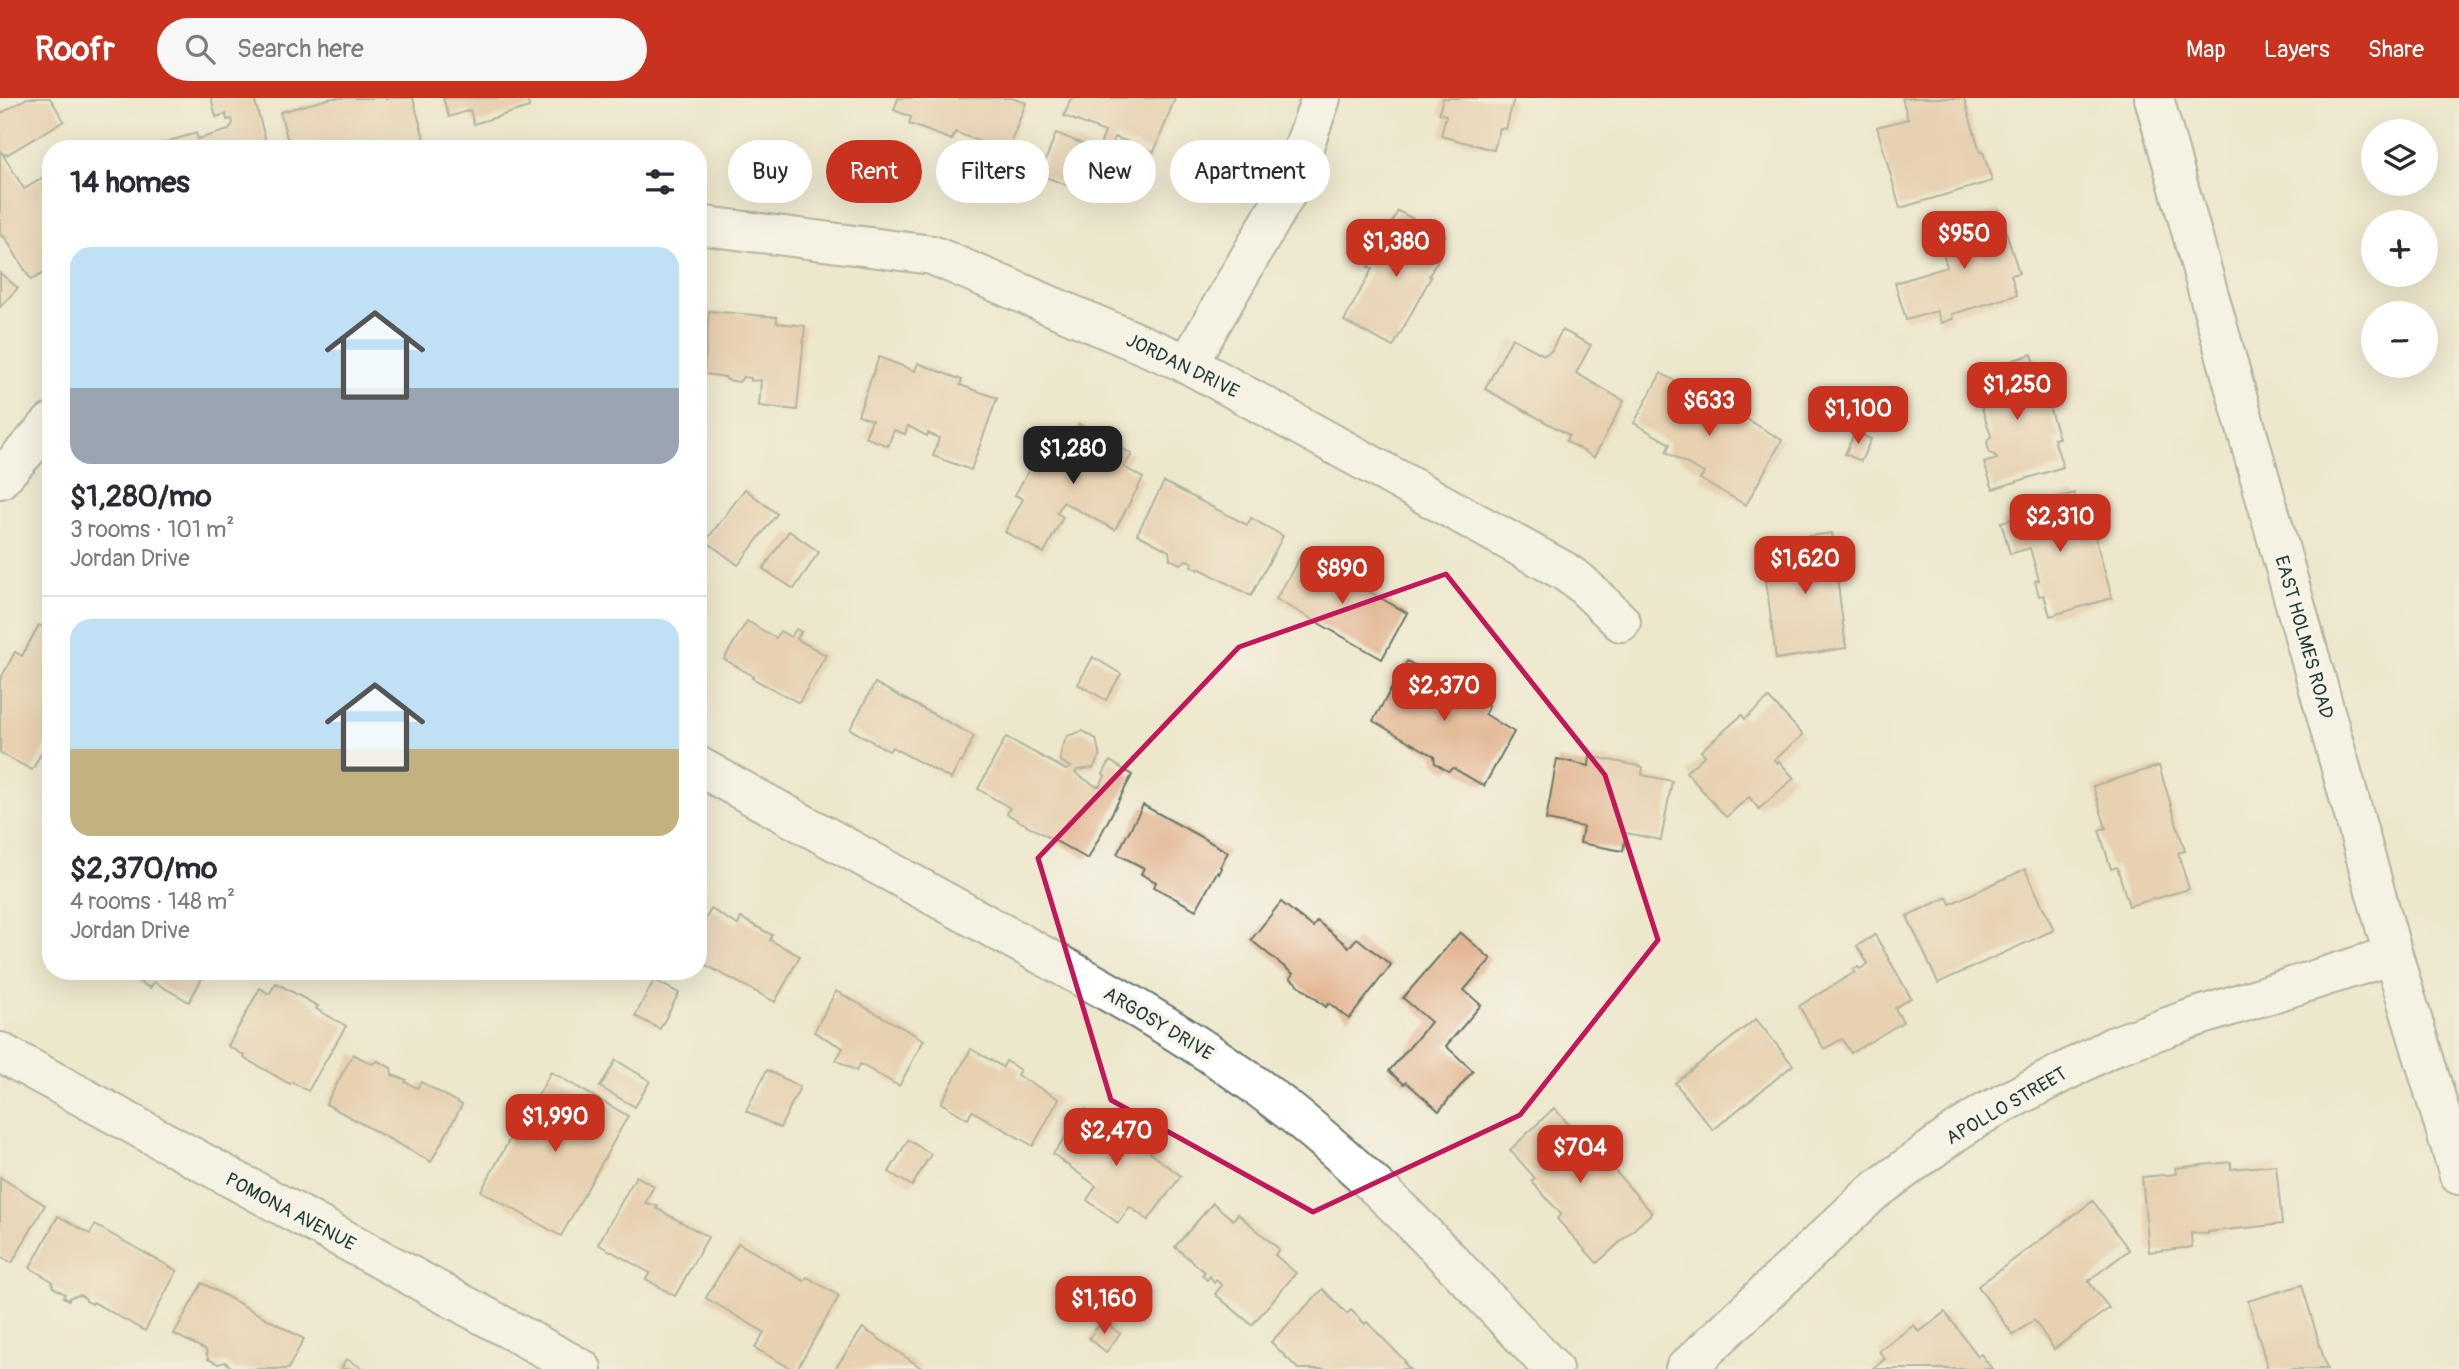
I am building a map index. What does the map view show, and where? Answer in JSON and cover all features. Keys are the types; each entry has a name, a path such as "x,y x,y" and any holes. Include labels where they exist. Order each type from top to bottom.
{"street":[{"path":"1188,364 1289,189 1321,98"},
{"name":"EAST HOLMES ROAD","path":"2154,98 2393,955 2459,1175"},
{"name":"JORDAN DRIVE","path":"707,226 932,255 1188,364 1564,571 1581,583 1621,622"},
{"path":"0,479 42,434"},
{"name":"ARGOSY DRIVE","path":"707,771 1196,1042 1297,1118 1365,1176 1414,1223 1553,1369"},
{"name":"APOLLO STREET","path":"1685,1369 1872,1193 1985,1113 2114,1046 2393,955"},
{"name":"POMONA AVENUE","path":"0,1052 582,1369"}],"highlighted area":[{"path":"1446,574 1605,775 1658,940 1520,1115 1313,1212 1111,1100 1038,858 1239,647"}],"building":[{"path":"27,98 50,98 64,121 6,155 2,153 24,189 42,179 42,274 31,280 0,233 0,114"},
{"path":"211,98 254,98 266,140 173,140 196,133 198,139 229,130 232,119 227,120 226,114 216,117"},
{"path":"332,98 413,98 424,138 288,140 280,112"},
{"path":"443,98 527,98 529,107 474,124 470,110 449,117"},
{"path":"898,98 1012,98 1026,103 1012,140 976,140 955,132 952,140 909,124 911,117 894,110"},
{"path":"1071,98 1175,98 1156,147 1156,140 1123,140 1115,137 1114,140 1102,140 1105,132 1064,116"},
{"path":"1443,98 1514,98 1506,129 1500,128 1494,150 1441,136 1446,115 1439,113"},
{"path":"1902,98 1964,98 1980,152 1983,152 1992,181 1900,208 1877,127 1908,119"},
{"path":"1056,133 1073,140 1063,140 1063,184 1049,178 1049,151"},
{"path":"1999,210 2019,273 2011,275 2017,295 1952,314 1953,319 1941,323 1937,311 1906,320 1895,283 1947,267 1936,229"},
{"path":"1398,211 1421,223 1422,220 1445,235 1435,254 1440,256 1429,276 1431,277 1393,347 1344,321 1372,269 1368,267"},
{"path":"0,273 18,288 0,307"},
{"path":"709,311 777,317 777,323 805,326 797,410 759,406 761,380 751,381 751,378 743,377 739,382 707,374"},
{"path":"1562,330 1591,345 1576,373 1624,401 1594,457 1566,441 1569,435 1485,389 1512,338 1544,355 1551,351"},
{"path":"2032,354 2059,438 2054,439 2063,467 1993,489 1984,463 1997,459 1989,453 1987,442 1991,436 1971,374"},
{"path":"879,357 915,371 918,363 962,380 960,385 997,398 971,470 933,456 939,438 928,433 927,436 908,426 905,434 894,430 888,446 865,437 872,420 858,415"},
{"path":"1661,373 1782,440 1746,505 1700,479 1704,473 1666,452 1670,444 1634,423"},
{"path":"1079,424 1132,454 1124,467 1143,478 1115,530 1063,502 1057,513 1063,517 1044,553 1005,532 1023,499 1015,495 1052,429 1071,440"},
{"path":"1855,432 1871,439 1861,461 1845,454"},
{"path":"1164,482 1247,525 1251,518 1283,536 1251,596 1199,568 1198,570 1187,560 1180,564 1170,559 1169,551 1137,534"},
{"path":"745,489 777,514 738,565 707,540"},
{"path":"2074,493 2085,527 2092,525 2112,598 2050,616 2044,595 2039,596 2035,581 2039,580 2030,548 2010,554 2001,522 2020,517 2018,510"},
{"path":"789,531 819,552 794,589 763,569"},
{"path":"1832,533 1835,553 1840,553 1843,577 1837,577 1846,648 1776,659 1764,564 1773,564 1770,541"},
{"path":"1302,554 1407,613 1382,659 1276,599"},
{"path":"747,621 776,638 780,631 791,637 796,629 801,632 797,639 826,655 799,703 752,678 753,676 724,659"},
{"path":"39,625 42,627 42,752 32,770 0,753 0,680 15,652 22,656"},
{"path":"1093,657 1121,674 1106,700 1078,684"},
{"path":"1407,661 1489,706 1485,714 1514,732 1484,786 1453,768 1448,771 1435,763 1434,756 1373,721"},
{"path":"875,683 974,736 962,763 960,762 951,779 892,747 889,751 850,729"},
{"path":"1769,698 1803,735 1774,760 1778,763 1779,761 1794,778 1759,809 1749,797 1726,817 1686,772 1705,755 1701,751 1742,715 1745,719"},
{"path":"1083,731 1096,739 1100,756 1093,768 1077,770 1075,773 1100,786 1110,761 1132,775 1088,859 1007,814 1010,808 978,789 1006,737 1066,770 1071,767 1060,761 1067,736"},
{"path":"1590,756 1643,767 1642,775 1672,781 1661,840 1626,833 1623,851 1580,843 1583,827 1546,820 1557,759 1589,766"},
{"path":"2159,766 2185,851 2178,853 2189,889 2129,906 2117,867 2111,869 2099,830 2106,828 2093,786"},
{"path":"1143,805 1228,852 1219,874 1217,872 1196,910 1154,887 1156,882 1141,874 1144,868 1117,854"},
{"path":"2025,869 2054,930 1938,983 1907,916 1947,897 1950,904"},
{"path":"1281,902 1313,927 1317,921 1349,947 1357,938 1391,965 1349,1019 1329,1003 1326,1007 1290,978 1293,974 1251,940"},
{"path":"711,909 738,925 741,918 772,935 770,940 800,956 775,1002 707,966 707,916"},
{"path":"1460,932 1491,959 1464,990 1481,1005 1446,1046 1473,1071 1439,1111 1389,1071 1431,1022 1403,998"},
{"path":"1875,935 1911,998 1895,1008 1903,1022 1851,1053 1842,1039 1824,1049 1799,1006 1855,972 1853,969 1860,969 1868,964 1857,946"},
{"path":"135,980 201,980 189,1002 154,982 150,988"},
{"path":"654,980 679,993 660,1029 635,1016"},
{"path":"276,983 318,1006 316,1009 346,1026 308,1091 292,1082 290,1084 228,1046 260,988 269,994"},
{"path":"836,991 924,1040 899,1086 860,1064 856,1071 836,1060 843,1048 814,1032"},
{"path":"1756,1019 1793,1065 1713,1130 1675,1083"},
{"path":"971,1049 1003,1067 1006,1061 1020,1070 1017,1075 1059,1099 1033,1146 972,1111 968,1119 941,1103"},
{"path":"353,1054 372,1064 378,1061 391,1068 392,1075 407,1080 405,1082 417,1088 421,1082 462,1105 431,1162 326,1104"},
{"path":"616,1060 650,1081 635,1107 600,1087"},
{"path":"767,1070 800,1087 780,1128 746,1111"},
{"path":"551,1072 628,1116 561,1236 481,1191"},
{"path":"1554,1108 1577,1134 1585,1132 1595,1143 1593,1149 1652,1213 1597,1263 1557,1219 1561,1214 1531,1181 1535,1178 1510,1150"},
{"path":"1086,1109 1118,1133 1122,1128 1152,1149 1150,1153 1181,1176 1148,1220 1130,1207 1118,1223 1087,1200 1096,1186 1053,1154"},
{"path":"908,1140 931,1154 912,1186 889,1172"},
{"path":"2231,1162 2231,1169 2276,1165 2282,1224 2208,1234 2191,1233 2192,1247 2149,1252 2142,1177 2176,1174 2175,1168"},
{"path":"636,1176 654,1186 645,1203 658,1206 656,1208 708,1237 675,1296 646,1279 650,1273 598,1244"},
{"path":"0,1177 45,1205 12,1263 0,1256"},
{"path":"2093,1201 2129,1250 2088,1281 2109,1308 2054,1349 2034,1320 2013,1335 1978,1286"},
{"path":"1213,1203 1233,1220 1238,1214 1279,1249 1275,1255 1296,1273 1252,1325 1215,1294 1222,1285 1216,1280 1214,1283 1210,1276 1207,1280 1202,1275 1205,1272 1175,1247"},
{"path":"58,1216 90,1234 95,1225 177,1271 145,1331 93,1302 92,1304 86,1301 80,1295 70,1297 69,1300 63,1297 65,1294 53,1287 52,1281 30,1268"},
{"path":"738,1243 804,1281 807,1277 839,1296 797,1369 792,1369 755,1348 764,1332 706,1298"},
{"path":"202,1283 304,1339 288,1369 234,1369 225,1362 218,1364 208,1359 206,1350 174,1334"},
{"path":"2302,1285 2327,1369 2268,1369 2248,1301"},
{"path":"1323,1289 1347,1314 1351,1310 1365,1324 1367,1322 1410,1369 1298,1369 1271,1342"},
{"path":"1945,1312 1978,1356 1981,1354 1992,1369 1872,1369 1885,1359 1879,1351 1914,1325 1919,1332"},
{"path":"1103,1320 1120,1334 1106,1352 1089,1338"},
{"path":"863,1328 923,1369 835,1369"},
{"path":"346,1359 364,1369 341,1369"}]}
